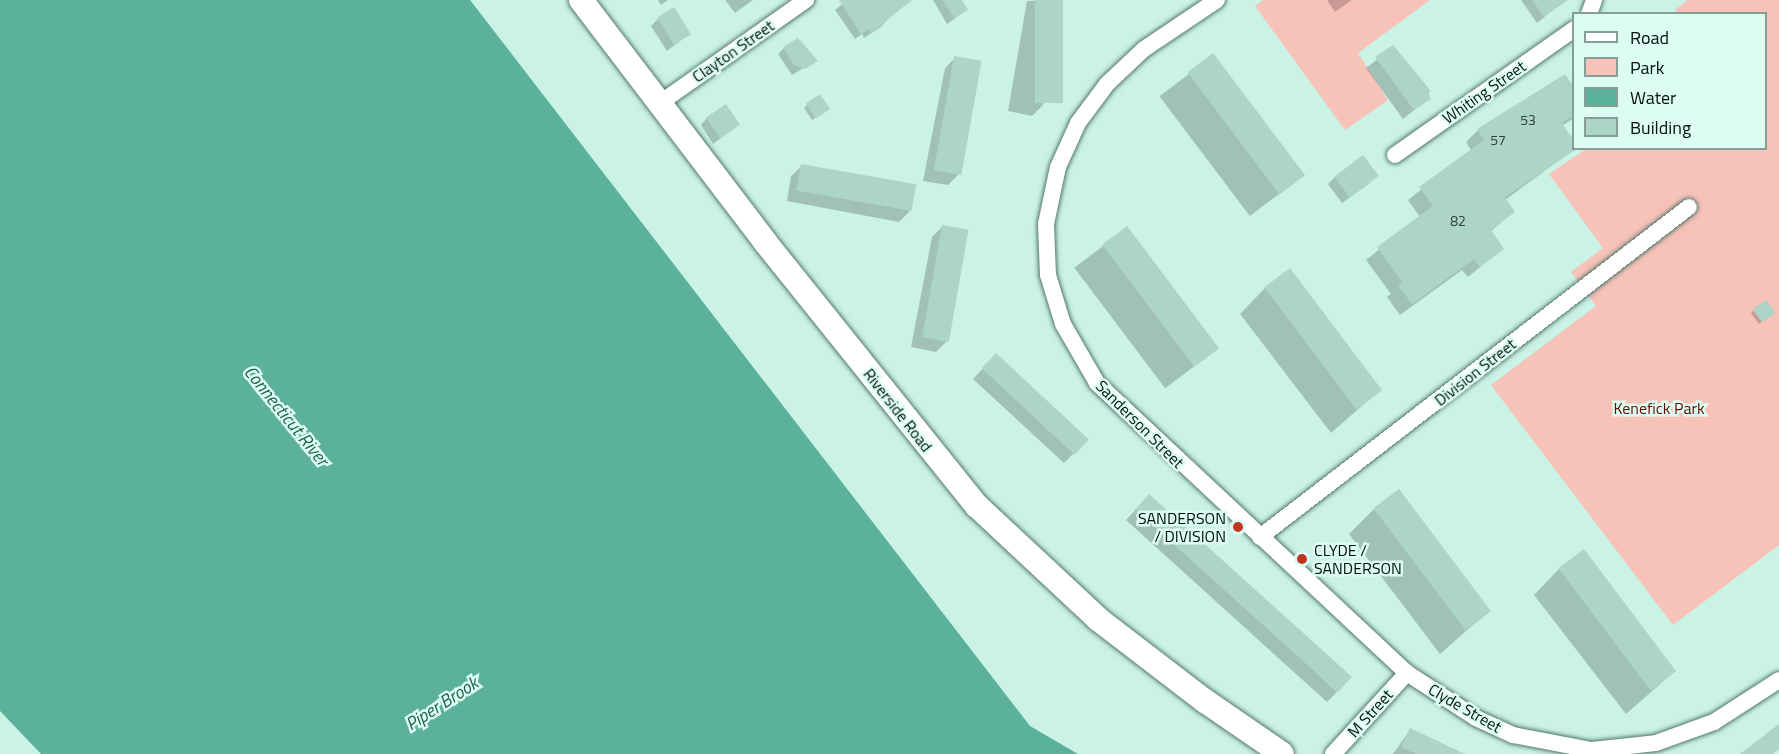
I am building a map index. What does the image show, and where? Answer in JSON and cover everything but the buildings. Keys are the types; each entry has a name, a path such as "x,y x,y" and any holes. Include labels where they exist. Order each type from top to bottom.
{"street":[{"name":"Riverside Road","path":"581,0 921,440 977,506 1098,619 1204,701 1282,754"},
{"name":"Clayton Street","path":"660,103 806,0"},
{"name":"Sanderson Street","path":"1217,0 1124,66 1091,102 1067,144 1056,175 1046,224 1046,258 1062,324 1097,383 1260,537"},
{"name":"Whiting Street","path":"1395,155 1572,30"},
{"name":"Division Street","path":"1260,537 1689,207"},
{"name":"Clyde Street","path":"1260,537 1407,673 1476,718 1513,735 1592,750 1635,747 1685,735 1714,722 1779,680"},
{"name":"M Street","path":"1334,754 1407,673"}],"green space":[{"path":"1263,0 1430,0 1358,53 1388,100 1345,130 1255,6"},
{"name":"Kenefick Park","path":"1688,0 1779,0 1779,545 1673,625 1491,385 1596,306 1571,272 1603,248 1549,174 1585,150 1767,150 1767,12 1676,12 1675,10"}],"water":[{"path":"0,0 470,0 1030,726 1078,754 41,754 0,711"}],"place":[{"name":"SANDERSON / DIVISION","path":"1238,527"},
{"name":"CLYDE / SANDERSON","path":"1302,559"}],"water label":[{"name":"Connecticut River","path":"286,416"},
{"name":"Piper Brook","path":"442,704"}]}
